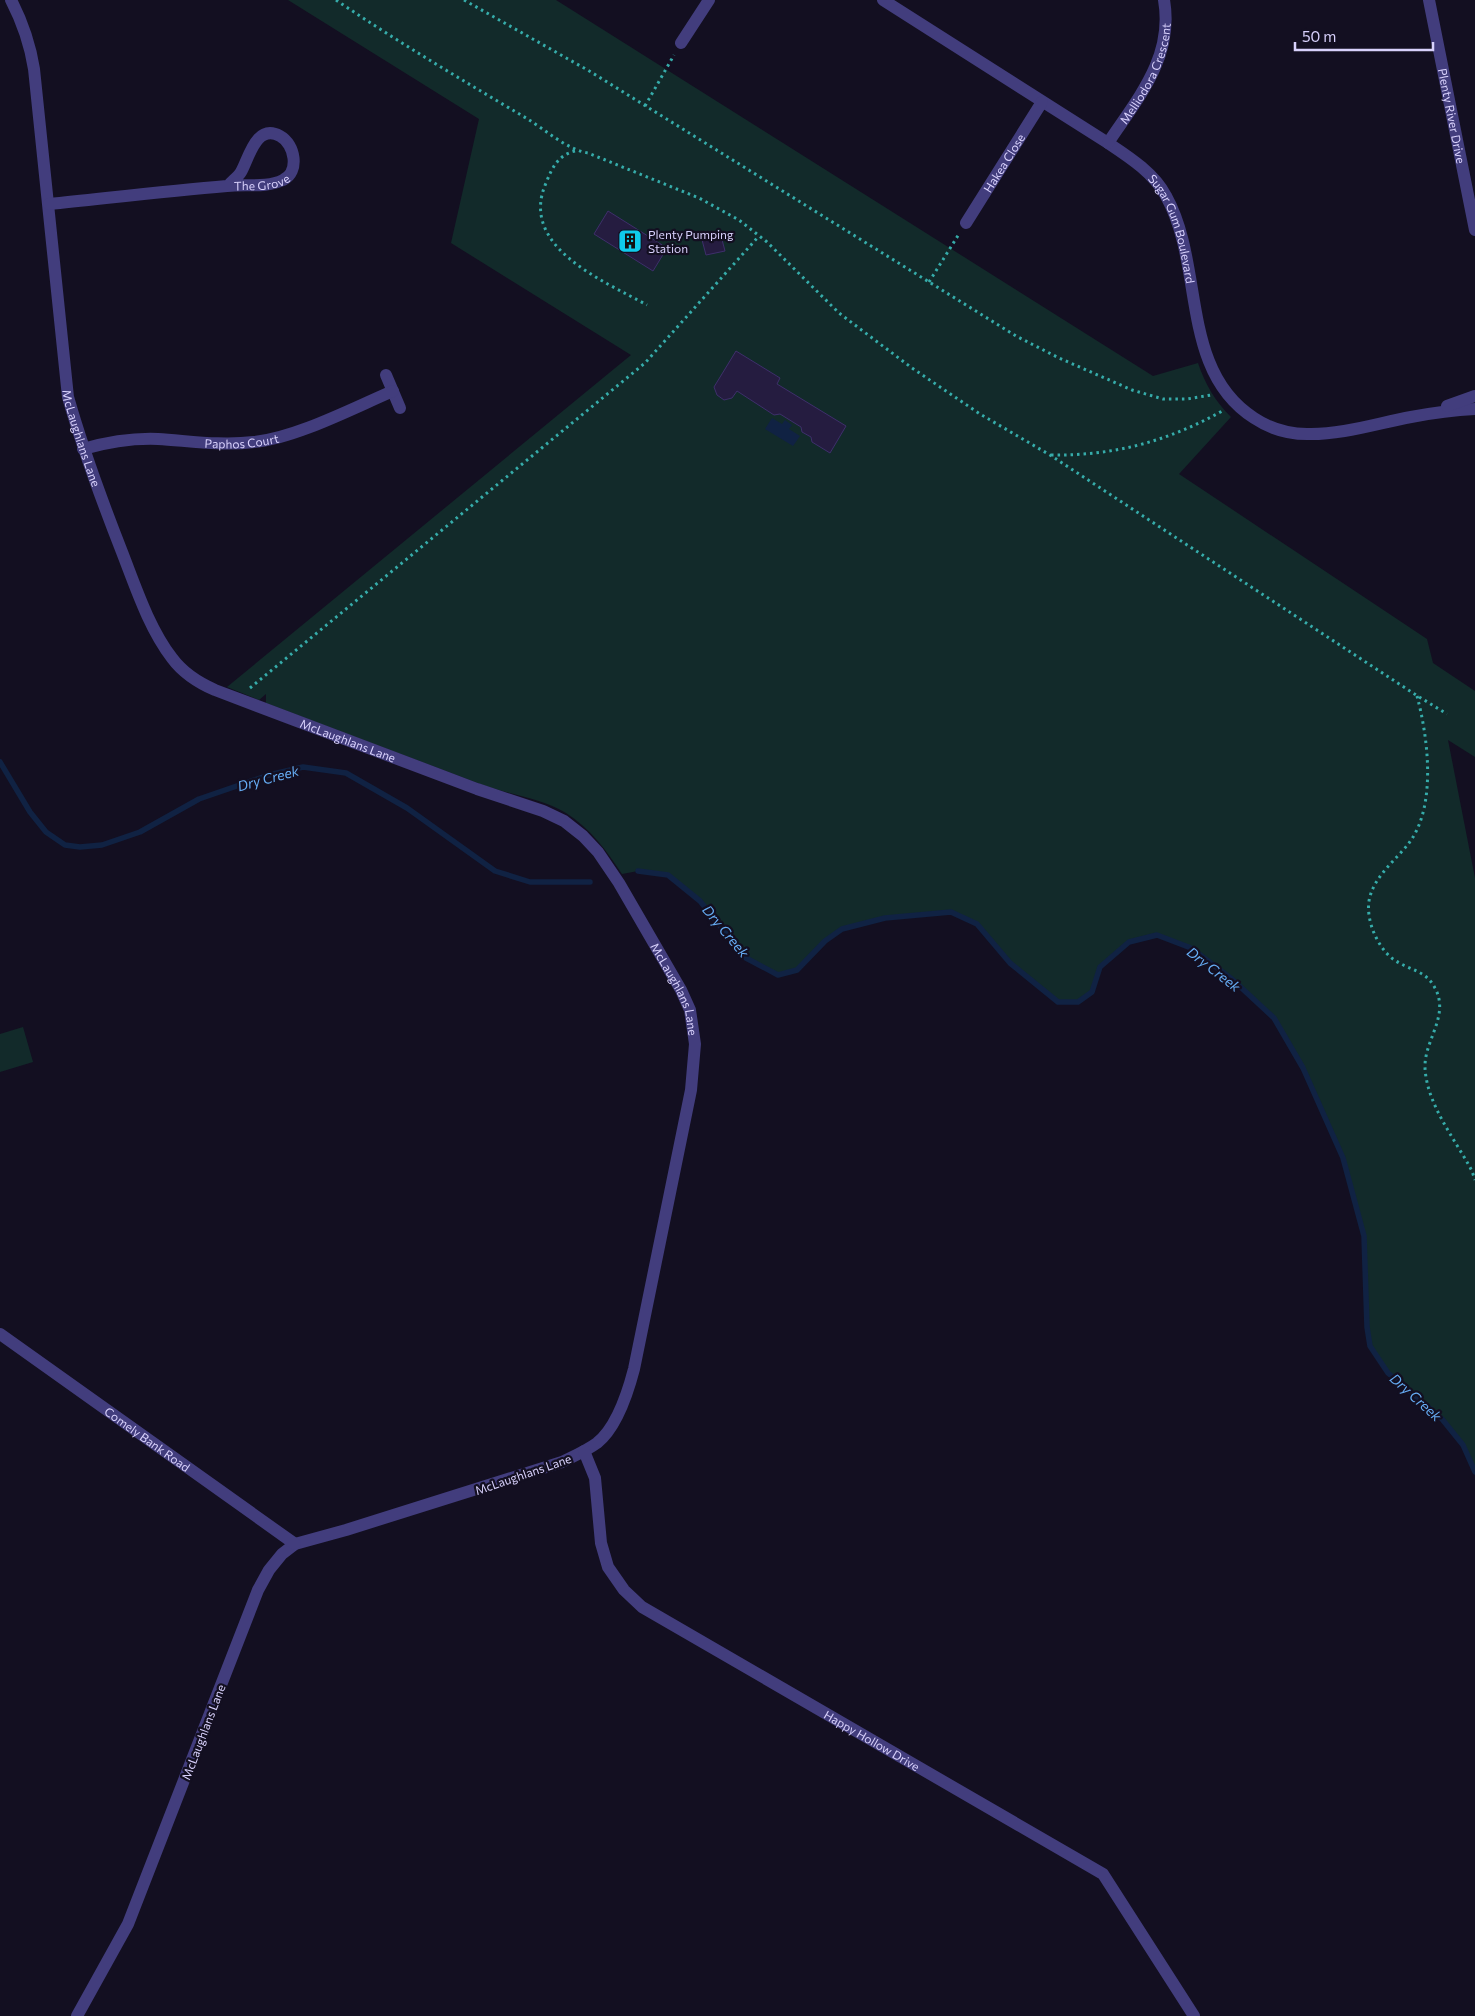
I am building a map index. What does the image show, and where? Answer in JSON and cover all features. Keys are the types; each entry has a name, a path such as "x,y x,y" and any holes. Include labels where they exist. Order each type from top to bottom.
{"street":[{"name":"McLaughlans Lane","path":"11,0 30,46 49,204 68,397 83,449 130,574 151,623 173,660 205,686 564,820 598,852 619,883 681,990 690,1010 695,1044 690,1090 634,1369 628,1392 607,1432 598,1442 584,1452 531,1473 295,1544 282,1554 269,1570 258,1590 128,1924 77,2016"},
{"path":"681,43 709,0"},
{"name":"Sugar Gum Boulevard","path":"884,0 1108,143 1133,160 1154,179 1166,194 1174,213 1185,251 1209,365 1224,392 1234,404 1257,420 1273,428 1306,434 1327,433 1413,416 1475,408"},
{"name":"Melliodora Crescent","path":"1108,143 1156,67 1163,47 1166,30 1164,0"},
{"name":"Plenty River Drive","path":"1429,0 1475,230"},
{"name":"Hakea Close","path":"966,223 1042,102"},
{"name":"The Grove","path":"49,204 228,186 269,184 283,180 291,175 294,158 286,140 279,135 270,134 262,136 250,150 240,173 228,186"},
{"path":"386,375 400,408"},
{"name":"Paphos Court","path":"83,449 105,443 132,440 158,439 230,444 256,442 289,434 393,391"},
{"name":"Sugar Gum Boulevard","path":"1413,416 1475,396"},
{"name":"Comely Bank Road","path":"0,1334 295,1544"},
{"name":"Happy Hollow Drive","path":"584,1452 595,1478 601,1543 608,1567 624,1590 642,1607 1103,1874 1194,2016"}],"path":[{"path":"336,0 382,32 547,131 576,151 598,157 699,198 739,220 796,270 839,313 912,368 980,414 1050,455 1447,714"},
{"path":"464,0 575,63 1016,336 1059,358 1132,390 1163,399 1187,399 1224,392"},
{"path":"645,106 681,43"},
{"path":"576,151 568,152 553,165 541,195 540,211 542,224 549,237 563,254 579,266 647,305"},
{"path":"929,282 966,223"},
{"path":"240,700 256,682 649,359 759,236"},
{"path":"1050,455 1081,456 1126,449 1183,431 1234,404"},
{"path":"1416,695 1428,749 1424,811 1418,829 1410,843 1372,889 1368,903 1370,919 1375,934 1392,958 1428,977 1439,997 1437,1028 1426,1054 1427,1083 1433,1100 1475,1180"}],"green space":[{"path":"288,0 556,0 1153,376 1198,363 1211,392 1231,417 1179,474 1427,639 1433,663 1475,691 1475,757 1448,740 1475,878 1475,1472 1463,1445 1442,1419 1388,1373 1370,1346 1367,1327 1364,1236 1343,1158 1303,1068 1274,1018 1233,980 1191,948 1157,935 1129,942 1100,967 1092,992 1078,1002 1058,1002 1010,963 977,924 951,912 885,918 842,929 825,941 797,970 778,975 746,958 700,901 668,875 638,871 622,874 590,833 566,813 536,800 483,785 266,703 266,694 259,700 227,687 631,355 451,243 479,119"},
{"path":"23,1027 33,1062 0,1072 0,1034"}],"water":[{"path":"772,418 782,424 785,420 792,425 789,429 800,436 793,446 765,429"}],"building":[{"name":"Plenty Pumping Station","path":"608,211 667,248 653,271 594,234"},
{"path":"720,232 725,251 706,255 701,236"},
{"path":"736,351 780,378 777,384 846,426 830,453 812,442 811,437 802,432 801,427 780,414 774,415 737,391 732,398 724,400 717,395 714,387"}],"waterway":[{"name":"Dry Creek","path":"0,762 30,812 46,832 65,845 80,847 102,845 140,832 199,799 269,775 303,767 346,773 407,808 495,871 530,882 590,882"},
{"name":"Dry Creek","path":"638,871 668,875 700,901 746,958 778,975 797,970 825,941 842,929 885,918 951,912 977,924 1010,963 1058,1002 1078,1002 1092,992 1100,967 1129,942 1157,935 1191,948 1233,980 1274,1018 1303,1068 1343,1158 1364,1236 1367,1327 1370,1346 1388,1373 1442,1419 1463,1445 1475,1472"}],"place":[{"name":"Plenty Pumping Station","path":"630,241"}]}
